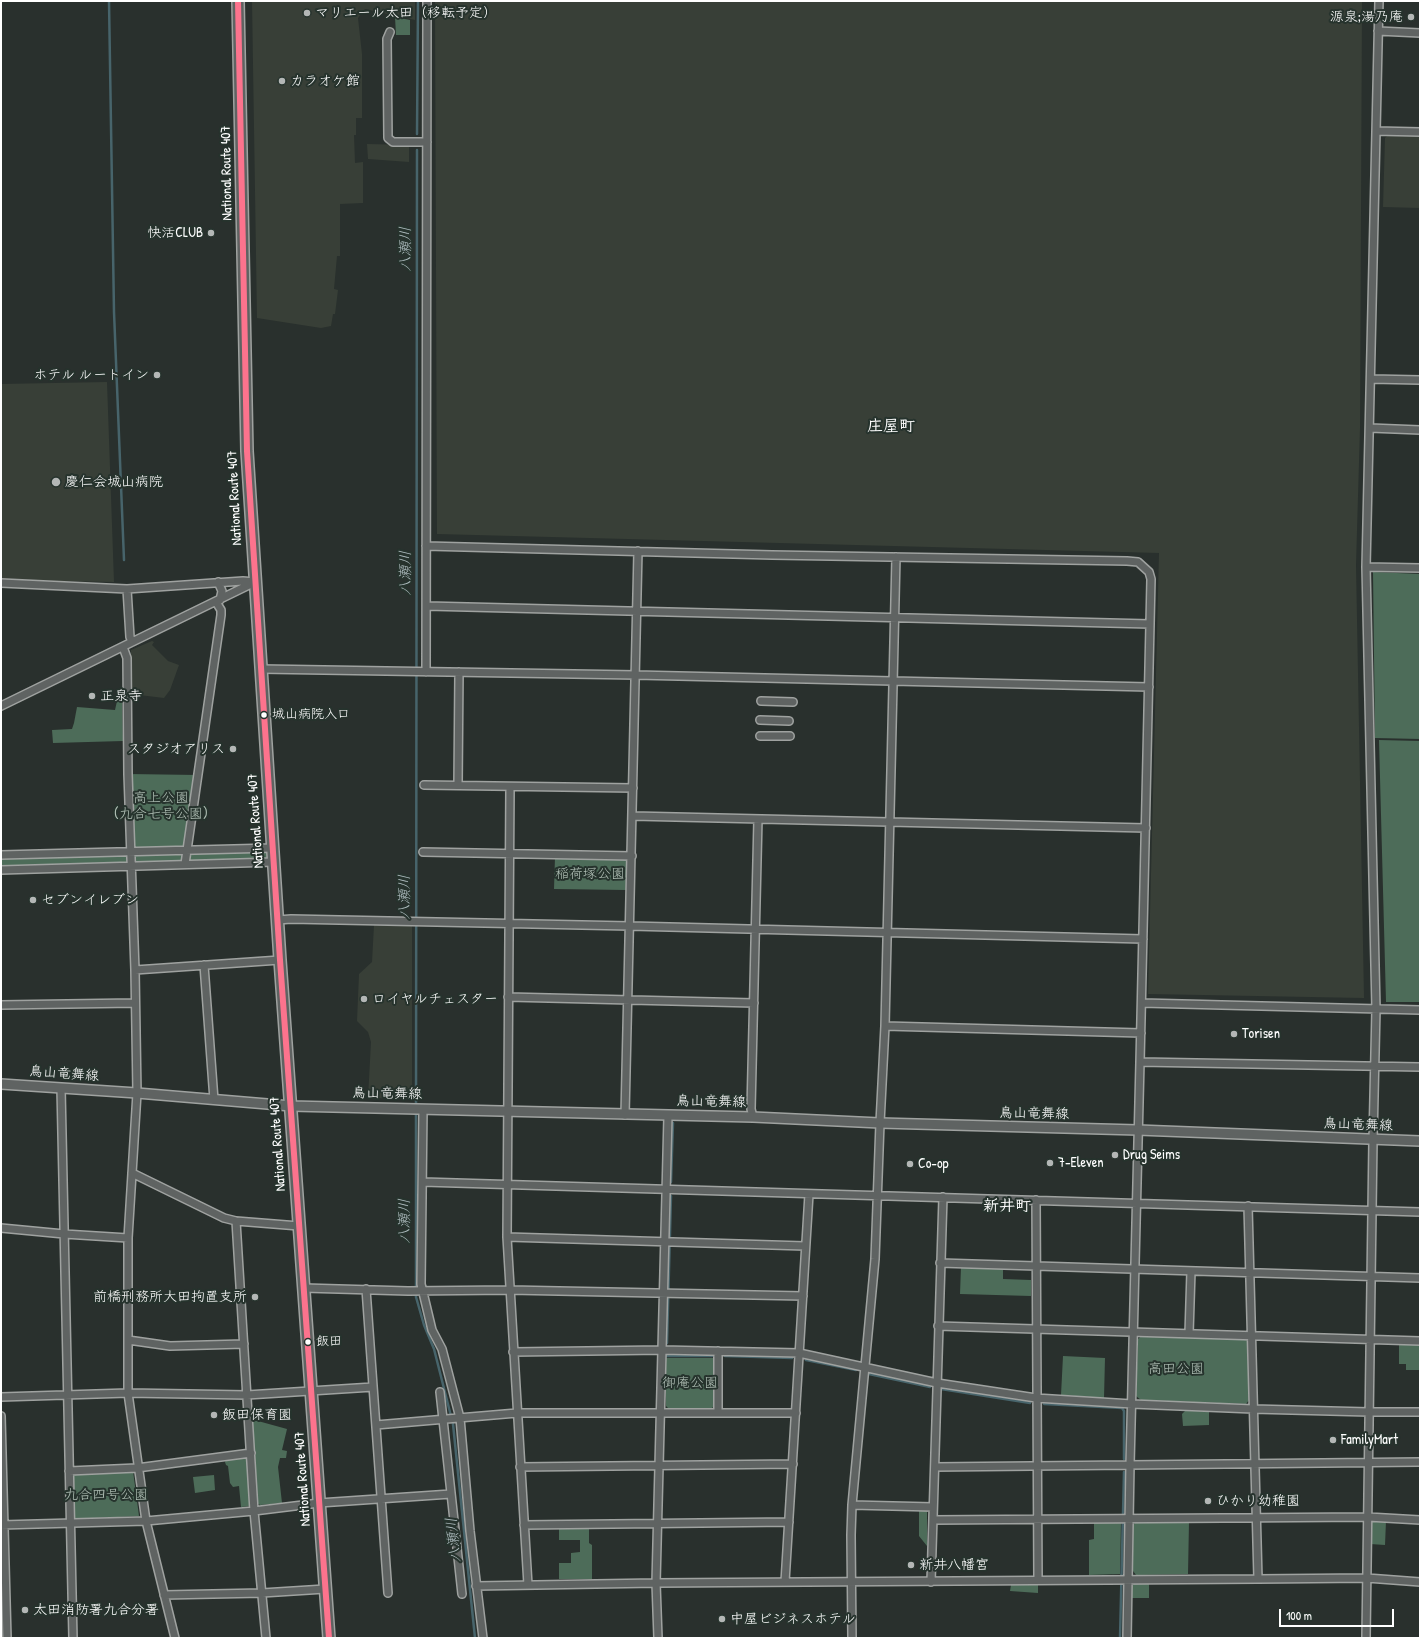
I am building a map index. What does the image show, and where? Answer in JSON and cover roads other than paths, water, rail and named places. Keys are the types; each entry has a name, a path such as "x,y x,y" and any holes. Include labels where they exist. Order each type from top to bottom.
{"highway":[{"name":"National Route 407","path":"238,1 247,451 280,960 329,1638"}],"main road":[{"name":"鳥山竜舞線","path":"1,1084 137,1093 291,1106 752,1117 880,1123 1138,1130 1420,1141"}],"street":[{"path":"421,671 427,606 427,1"},
{"path":"1366,1638 1376,1009 1366,567 1379,1"},
{"path":"390,32 387,39 388,138 392,142 427,142"},
{"path":"1378,32 1420,33"},
{"path":"1376,130 1420,132"},
{"path":"1371,379 1420,380"},
{"path":"1370,428 1420,430"},
{"path":"426,546 1138,562 1149,572 1151,579 1146,828 1136,1203 1127,1638"},
{"path":"625,1115 638,551"},
{"path":"852,1638 852,1505 875,1259 885,1026 896,557"},
{"path":"1366,567 1420,568"},
{"path":"1,583 127,589 218,582 255,582"},
{"path":"185,864 221,615 218,601 222,590 218,582"},
{"path":"1,706 255,582"},
{"path":"127,589 130,637 132,642"},
{"path":"427,606 1150,624"},
{"path":"123,647 127,658 130,865 135,970 134,1003 137,1093 128,1238 128,1393 146,1521 175,1638"},
{"path":"261,669 636,675 1148,688"},
{"path":"458,786 459,672"},
{"path":"761,701 793,702"},
{"path":"760,720 789,721"},
{"path":"760,736 790,736"},
{"path":"424,785 633,788"},
{"path":"510,787 507,1237 528,1585"},
{"path":"633,816 1146,828"},
{"path":"752,1117 758,819"},
{"path":"1,855 273,848"},
{"path":"423,852 632,856"},
{"path":"1,870 130,865 274,862"},
{"path":"278,920 630,926 1143,939"},
{"path":"135,970 280,960"},
{"path":"204,965 214,1100"},
{"path":"508,998 754,1003"},
{"path":"1,1006 134,1003"},
{"path":"1142,1003 1420,1010"},
{"path":"885,1026 1141,1033"},
{"path":"1140,1062 1420,1067"},
{"path":"61,1088 73,1638"},
{"path":"422,1109 423,1182 421,1284 432,1330 442,1349 458,1418 483,1638"},
{"path":"658,1638 656,1583 668,1116"},
{"path":"132,1173 224,1218 236,1221 299,1226"},
{"path":"423,1182 665,1188 809,1194 1420,1212"},
{"path":"785,1582 809,1194"},
{"path":"931,1582 936,1383 943,1197"},
{"path":"1036,1200 1038,1580"},
{"path":"1248,1206 1258,1579"},
{"path":"236,1221 254,1511 266,1638"},
{"path":"1,1228 128,1238"},
{"path":"507,1237 806,1246"},
{"path":"940,1263 1420,1278"},
{"path":"1189,1334 1190,1271"},
{"path":"304,1288 422,1291 510,1290 803,1296"},
{"path":"366,1289 388,1593"},
{"path":"938,1326 1420,1341"},
{"path":"128,1340 170,1346 244,1344"},
{"path":"513,1352 662,1350 799,1353 936,1383 1036,1398 1253,1409 1420,1412"},
{"path":"718,1351 718,1413"},
{"path":"1,1397 128,1393 247,1396 373,1387"},
{"path":"440,1392 445,1419 451,1494 462,1594"},
{"path":"376,1426 517,1413 796,1413"},
{"path":"1,1416 7,1638"},
{"path":"69,1471 138,1468 251,1453"},
{"path":"935,1467 1420,1462"},
{"path":"520,1467 792,1464"},
{"path":"3,1525 146,1521 320,1503 382,1500 451,1494"},
{"path":"852,1505 933,1506"},
{"path":"933,1520 1368,1517 1420,1520"},
{"path":"524,1525 789,1522"},
{"path":"476,1586 656,1583 1367,1578 1420,1582"},
{"path":"164,1595 262,1593 325,1589"}],"waterway":[{"path":"109,1 114,312 124,560"},
{"name":"八瀬川","path":"417,134 418,1"},
{"name":"八瀬川","path":"416,1106 417,150"},
{"name":"八瀬川","path":"416,1111 416,1297 424,1325 434,1349 453,1424 475,1638"},
{"path":"671,1182 673,1123"},
{"path":"667,1343 671,1196"},
{"path":"666,1356 712,1356"},
{"path":"725,1356 792,1358"},
{"path":"806,1360 856,1370"},
{"path":"869,1374 930,1387"},
{"path":"941,1389 1030,1403"},
{"path":"1044,1404 1122,1408 1124,1411 1124,1459"},
{"path":"1120,1638 1124,1472"}],"place":[{"name":"マリエール太田（移転予定）","path":"307,13"},
{"name":"源泉;湯乃庵","path":"1411,17"},
{"name":"カラオケ館","path":"282,81"},
{"name":"快活CLUB","path":"211,233"},
{"name":"ホテル ルートイン","path":"157,375"},
{"name":"慶仁会城山病院","path":"56,482"},
{"name":"正泉寺","path":"92,696"},
{"name":"城山病院入口","path":"264,715"},
{"name":"スタジオアリス","path":"233,749"},
{"name":"セブンイレブン","path":"33,900"},
{"name":"ロイヤルチェスター","path":"364,999"},
{"name":"Torisen","path":"1234,1034"},
{"name":"Drug Seims","path":"1115,1155"},
{"name":"7-Eleven","path":"1050,1163"},
{"name":"Co-op","path":"910,1164"},
{"name":"前橋刑務所大田拘置支所","path":"255,1297"},
{"name":"飯田","path":"308,1342"},
{"name":"飯田保育園","path":"214,1415"},
{"name":"FamilyMart","path":"1333,1440"},
{"name":"ひかり幼稚園","path":"1208,1501"},
{"name":"新井八幡宮","path":"911,1565"},
{"name":"太田消防署九合分署","path":"25,1610"},
{"name":"中屋ビジネスホテル","path":"722,1619"}],"district":[{"name":"庄屋町","path":"891,427"},
{"name":"新井町","path":"1007,1207"}],"park label":[{"name":"高上公園 (九合七号公園)","path":"161,806"},
{"name":"稲荷塚公園","path":"590,874"},
{"name":"高田公園","path":"1176,1369"},
{"name":"御庵公園","path":"690,1383"},
{"name":"九合四号公園","path":"106,1495"}]}
